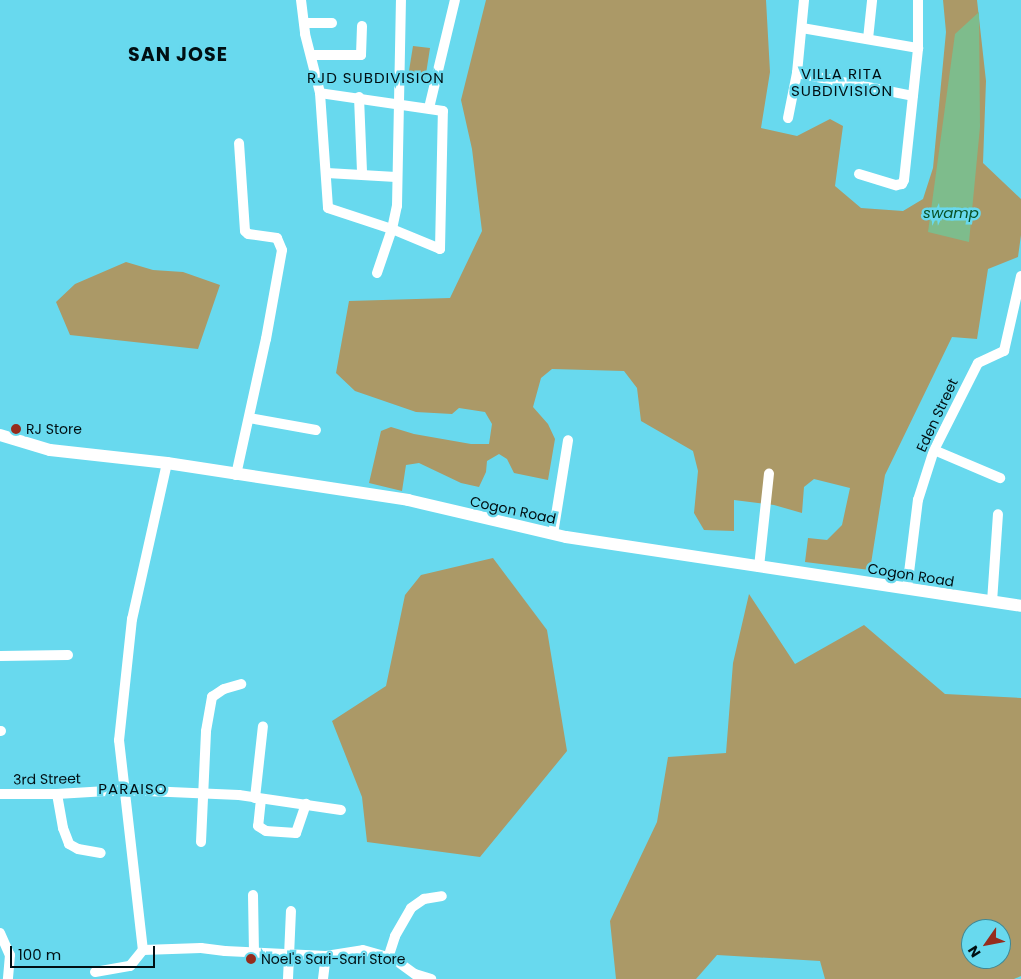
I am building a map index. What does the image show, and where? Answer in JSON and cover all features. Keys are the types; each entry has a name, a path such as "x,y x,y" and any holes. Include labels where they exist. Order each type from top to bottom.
{"street":[{"path":"300,0 320,93 327,173 327,204 331,210 392,229 440,249 444,113 438,109 320,93"},
{"path":"377,273 392,229 397,206 396,177 402,0"},
{"path":"429,108 455,0"},
{"path":"788,118 797,73 804,0"},
{"path":"868,39 872,0"},
{"path":"859,174 896,185 902,184 904,180 918,48 918,0"},
{"path":"304,23 332,23"},
{"path":"311,55 361,55 362,26"},
{"path":"802,28 918,48"},
{"path":"797,73 913,96"},
{"path":"359,97 362,173"},
{"path":"236,475 282,250 277,238 248,234 246,231 239,143"},
{"path":"327,173 362,173 396,177"},
{"name":"Eden Street","path":"906,590 918,500 934,450 973,370 983,360 1000,355 1004,351 1021,276"},
{"path":"249,418 316,430"},
{"name":"Cogon Road","path":"0,435 50,450 167,463 408,500 553,534 906,590 1021,606"},
{"path":"553,534 568,440"},
{"path":"934,450 1000,478"},
{"path":"95,972 130,966 143,950 120,740 132,619 167,463"},
{"path":"759,567 769,474"},
{"path":"992,602 998,514"},
{"path":"0,656 68,655"},
{"path":"201,842 206,731 212,697 224,689 241,684"},
{"path":"263,726 258,826 266,831 296,833 306,804"},
{"name":"3rd Street","path":"0,794 57,794 124,790 258,799 341,810"},
{"path":"57,794 63,828 69,844 78,849 100,853"},
{"path":"253,895 254,952"},
{"path":"388,958 395,936 411,908 424,898 442,896"},
{"path":"288,979 291,911"},
{"path":"0,933 10,955 8,979"},
{"path":"143,950 201,948 326,956 363,950 388,958 415,974 431,979"},
{"path":"323,979 326,956"}],"shaded area":[{"path":"486,0 766,0 770,72 761,128 797,136 830,119 843,126 835,186 861,208 903,211 923,199 933,168 946,32 943,0 977,0 986,81 983,163 1021,199 1021,235 1018,257 988,269 977,339 952,337 885,475 870,570 805,562 808,538 827,540 842,525 850,488 814,479 804,487 802,513 774,505 734,500 734,531 704,530 694,513 698,471 693,451 641,421 637,388 624,371 552,369 541,378 533,407 548,424 555,439 548,480 514,473 507,459 499,454 487,461 486,472 479,487 461,483 419,463 406,465 402,491 369,483 381,431 391,427 414,434 471,444 489,444 492,424 485,412 459,408 452,414 416,412 355,391 336,373 349,301 450,298 482,231 472,149 461,100"},
{"path":"413,46 430,48 425,80 408,77"},
{"path":"126,262 153,270 183,272 220,285 198,349 70,335 56,302 75,284"},
{"path":"493,558 547,630 567,751 480,857 367,842 362,797 332,721 386,686 405,595 421,575"},
{"path":"749,594 795,664 864,625 945,694 1021,698 1021,976 1014,979 825,979 820,961 717,955 696,979 616,979 610,921 657,822 668,757 726,753 733,663"}],"water":[{"name":"swamp","path":"979,12 980,127 969,242 928,232 955,34"}],"place":[{"name":"RJ Store","path":"16,429"},
{"name":"Noel's Sari-Sari Store","path":"251,959"}],"district":[{"name":"SAN JOSE","path":"178,55"},
{"name":"RJD SUBDIVISION","path":"376,78"},
{"name":"VILLA RITA SUBDIVISION","path":"842,82"},
{"name":"PARAISO","path":"133,789"}]}
